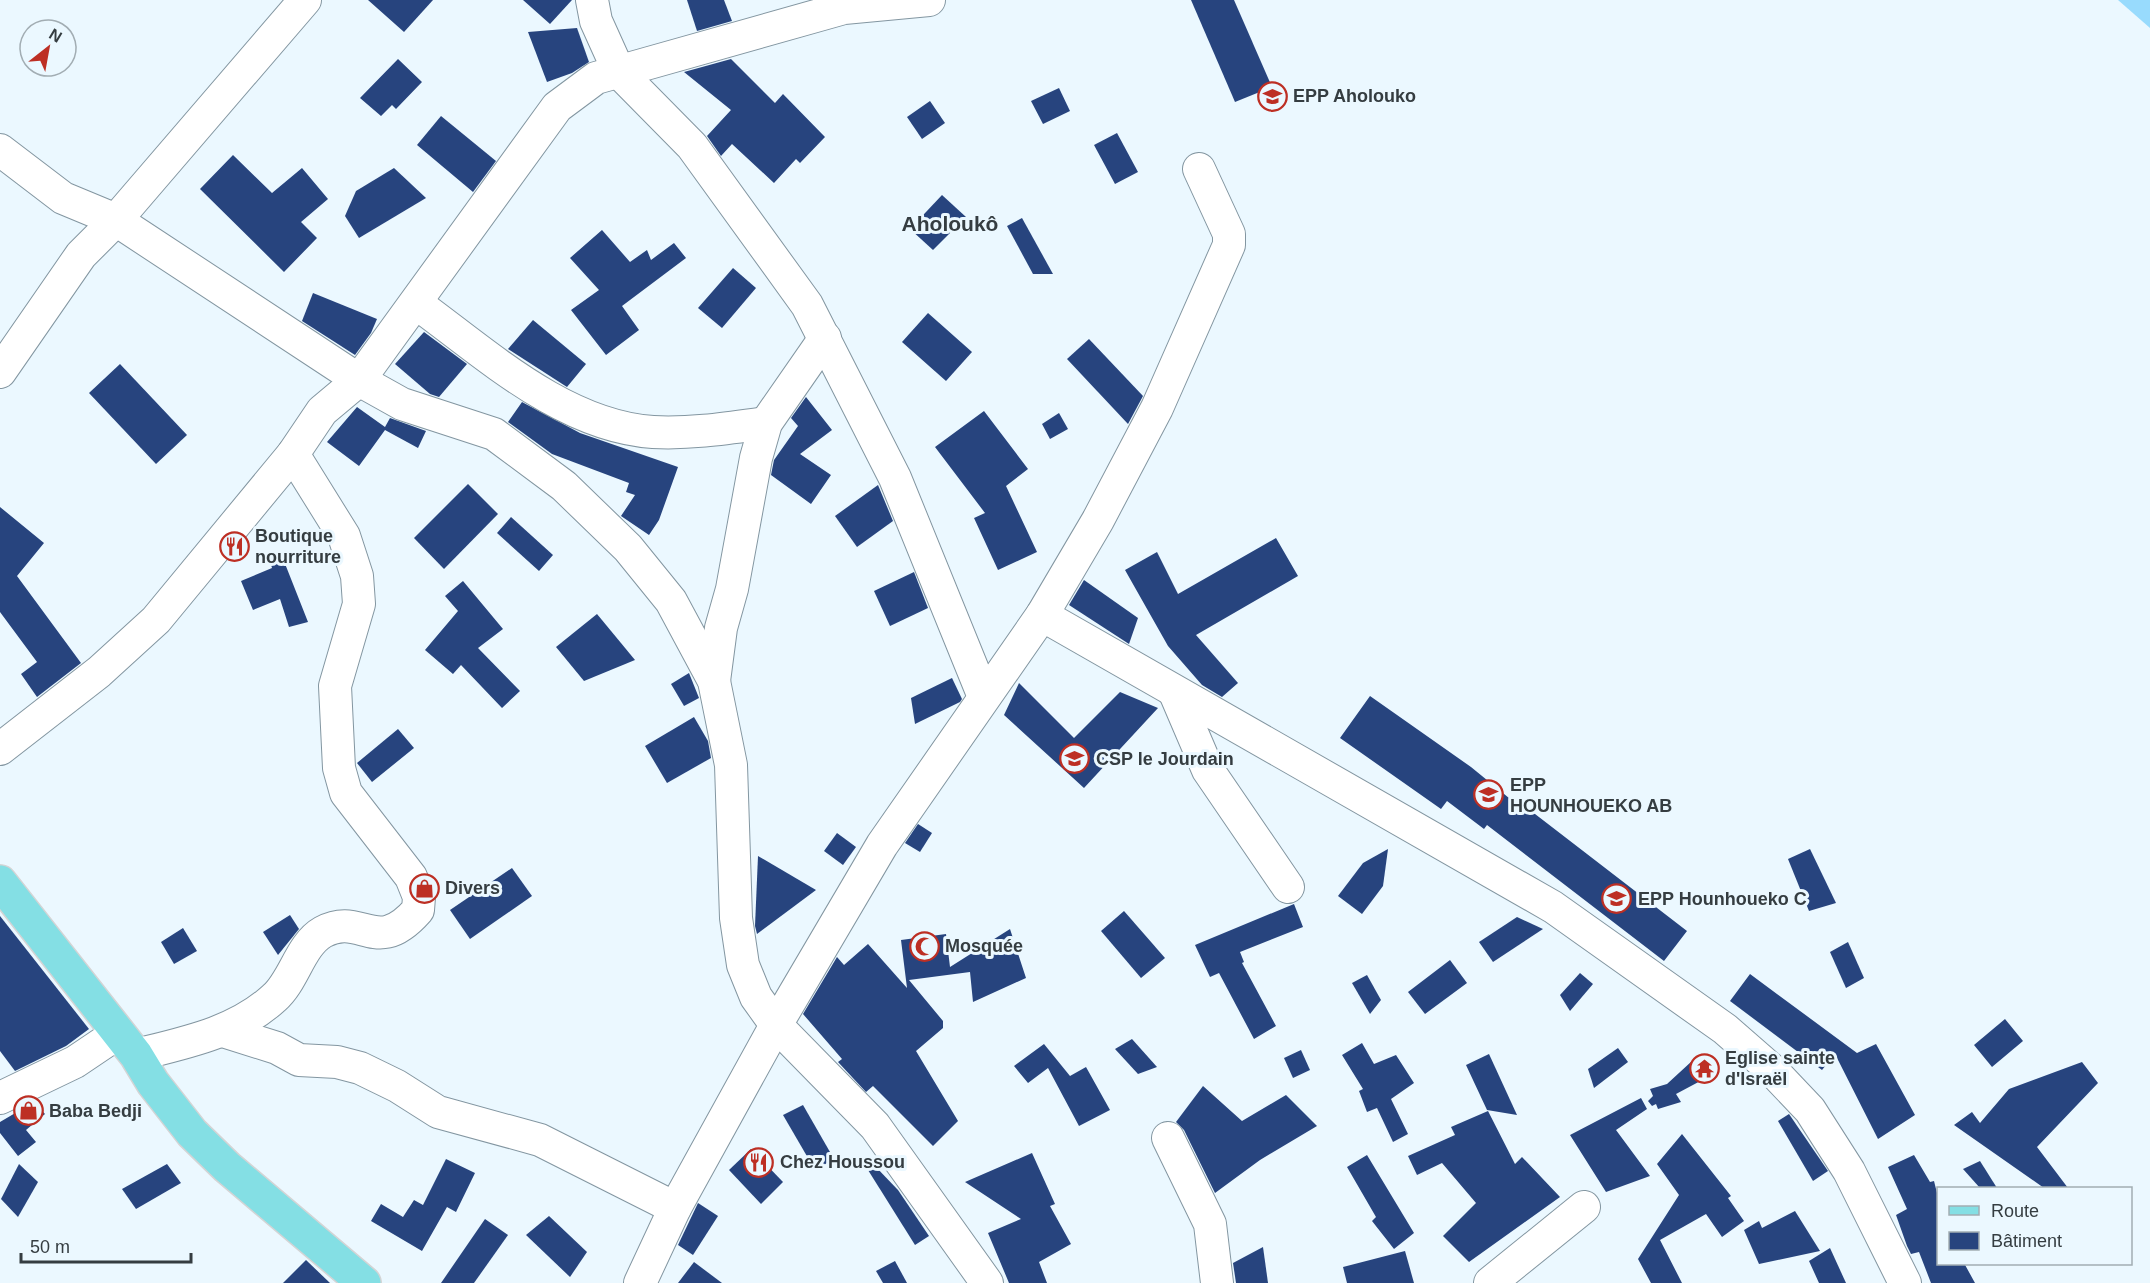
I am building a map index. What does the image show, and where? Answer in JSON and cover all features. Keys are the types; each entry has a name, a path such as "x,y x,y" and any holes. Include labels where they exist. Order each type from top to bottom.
{"main road":[{"path":"0,882 127,1044 153,1083 192,1133 227,1167 364,1283"}],"street":[{"path":"0,372 81,255 116,220 306,0"},
{"path":"592,0 596,21 619,72 692,146 807,305 895,478 984,698"},
{"path":"0,749 99,672 156,620 293,454 322,411 359,380 557,107 596,78 844,8 929,0"},
{"path":"0,150 63,198 116,220 359,380 402,404 494,434 564,486 628,548 671,601 714,681 731,765 736,918 743,965 756,997 776,1024 876,1126 987,1283"},
{"path":"640,1283 675,1208 776,1024 882,845 1042,615 1108,500 1157,408 1229,245 1229,234 1199,169"},
{"path":"63,198 81,255"},
{"path":"416,303 543,395 594,418 651,432 698,432 766,423"},
{"path":"714,681 721,628 732,589 756,458 766,423 825,338"},
{"path":"224,1031 274,999 309,946 322,933 358,928 382,934 395,931 418,910 420,897 411,877 346,793 339,768 335,686 359,604 357,576 344,536 293,454"},
{"path":"1042,615 1553,907 1725,1029 1773,1071 1810,1110 1849,1171 1905,1283"},
{"path":"1175,693 1208,770 1288,887"},
{"path":"0,1098 75,1062 127,1044 224,1031 261,1042 299,1060 347,1063 360,1068 438,1112 540,1140 675,1208"},
{"path":"1168,1138 1210,1224 1217,1283"},
{"path":"1490,1283 1524,1258 1584,1207"}],"shaded area":[{"path":"2118,0 2150,0 2150,28"}],"building":[{"path":"368,0 433,0 404,32"},
{"path":"523,0 572,0 550,24"},
{"path":"687,0 724,0 732,21 697,31"},
{"path":"1191,0 1234,0 1272,87 1235,102"},
{"path":"577,28 589,62 572,73 547,82 528,32"},
{"path":"398,59 422,82 396,109 392,105 381,116 360,98"},
{"path":"731,59 775,103 783,94 825,137 800,163 796,159 774,183 732,144 721,156 707,136 731,110 684,72"},
{"path":"1059,88 1070,111 1043,124 1031,101"},
{"path":"930,101 945,123 922,139 907,117"},
{"path":"441,116 496,161 473,192 417,145"},
{"path":"1117,133 1138,172 1115,184 1094,145"},
{"path":"233,155 272,193 302,168 328,199 301,222 317,238 284,272 200,189"},
{"path":"394,168 426,198 359,238 345,216 356,191"},
{"path":"942,195 966,217 933,250 910,229"},
{"path":"1022,218 1053,274 1033,274 1007,226"},
{"path":"602,230 630,262 647,250 651,260 674,243 686,258 622,306 639,330 606,355 571,310 599,290 570,258"},
{"path":"733,268 756,288 722,328 698,308"},
{"path":"313,293 377,319 371,333 355,355 302,321"},
{"path":"928,313 972,352 946,381 902,342"},
{"path":"533,320 586,364 567,387 508,349"},
{"path":"424,332 467,364 439,397 430,394 395,364"},
{"path":"1089,339 1143,396 1128,424 1067,359"},
{"path":"120,364 187,435 156,464 89,393"},
{"path":"806,397 832,430 800,454 831,475 811,504 771,475 774,460 798,426 791,418"},
{"path":"522,402 580,433 678,467 659,520 649,535 621,516 635,495 626,492 629,483 552,454 508,422"},
{"path":"357,407 385,427 390,418 426,431 418,448 385,430 359,466 327,442"},
{"path":"984,411 1028,469 1006,486 1037,552 998,570 974,518 985,513 935,447"},
{"path":"1059,413 1068,429 1050,439 1042,424"},
{"path":"468,484 498,514 444,569 414,538"},
{"path":"878,485 893,521 857,547 835,516"},
{"path":"0,507 44,543 17,576 81,663 37,697 21,674 37,662 0,612"},
{"path":"511,517 553,555 539,571 497,533"},
{"path":"1276,538 1298,576 1196,635 1238,683 1222,697 1202,685 1168,646 1125,570 1157,552 1178,594"},
{"path":"280,551 308,622 289,627 280,599 253,610 241,581 272,568 268,555"},
{"path":"914,572 928,608 890,626 874,591"},
{"path":"1084,580 1138,618 1129,644 1069,605"},
{"path":"463,581 503,629 478,648 520,691 502,708 461,665 453,674 425,650 458,611 445,596"},
{"path":"597,614 635,660 584,681 556,647"},
{"path":"689,673 699,698 684,706 671,684"},
{"path":"952,678 962,699 960,702 915,724 911,698"},
{"path":"1019,683 1074,738 1120,692 1158,708 1084,788 1004,715"},
{"path":"1370,696 1471,767 1520,807 1522,804 1687,931 1664,961 1487,825 1484,829 1447,801 1441,809 1340,738"},
{"path":"694,717 708,741 711,758 667,783 645,746"},
{"path":"398,729 414,748 372,782 357,763"},
{"path":"918,824 932,833 920,852 905,843"},
{"path":"837,833 856,847 843,865 824,851"},
{"path":"1388,849 1383,886 1362,914 1338,896 1363,863"},
{"path":"1810,849 1836,903 1809,911 1788,859"},
{"path":"758,856 816,890 757,934 755,926"},
{"path":"512,868 532,896 470,939 450,910"},
{"path":"1294,904 1303,927 1240,952 1244,962 1242,963 1276,1026 1254,1039 1219,973 1210,977 1195,945"},
{"path":"1124,911 1165,958 1141,978 1101,931"},
{"path":"290,915 299,929 278,955 263,932"},
{"path":"0,916 89,1029 66,1046 15,1071 0,1051"},
{"path":"1517,917 1543,929 1493,962 1479,942"},
{"path":"183,928 197,951 174,964 161,942"},
{"path":"1010,929 1026,978 973,1002 970,972 909,980 943,1021 943,1028 916,1051 958,1121 933,1146 873,1086 866,1092 838,1062 842,1059 803,1014 837,957 844,965 868,944 907,988 901,940 946,934 950,967"},
{"path":"1848,942 1864,978 1846,988 1830,952"},
{"path":"1450,960 1467,983 1425,1014 1408,992"},
{"path":"1580,973 1593,984 1570,1011 1560,995"},
{"path":"1750,974 1857,1053 1876,1044 1915,1115 1878,1139 1835,1054 1822,1070 1730,1001"},
{"path":"1367,975 1381,1000 1370,1014 1352,983"},
{"path":"2005,1019 2023,1041 1992,1067 1974,1045"},
{"path":"1132,1039 1157,1067 1138,1074 1115,1049"},
{"path":"1362,1043 1374,1064 1396,1055 1414,1083 1391,1099 1408,1134 1393,1142 1377,1108 1367,1112 1359,1091 1363,1089 1342,1055"},
{"path":"1044,1044 1070,1076 1086,1067 1110,1110 1079,1126 1048,1068 1028,1083 1014,1066"},
{"path":"1618,1048 1628,1062 1594,1088 1588,1069"},
{"path":"1301,1050 1310,1070 1293,1078 1284,1058"},
{"path":"1489,1054 1517,1115 1487,1110 1466,1065"},
{"path":"1692,1061 1706,1078 1676,1094 1681,1102 1658,1109 1656,1104 1652,1106 1648,1101 1653,1096 1650,1089 1667,1084"},
{"path":"2082,1062 2098,1083 2037,1147 2067,1187 2043,1187 1954,1125 1972,1112 1980,1123 2009,1089"},
{"path":"1203,1086 1242,1121 1286,1095 1317,1126 1260,1160 1215,1193 1184,1130 1176,1122"},
{"path":"1641,1098 1647,1109 1616,1130 1650,1176 1606,1192 1570,1135"},
{"path":"34,1102 45,1114 26,1130 36,1142 18,1156 0,1133 0,1122"},
{"path":"803,1105 834,1159 815,1170 783,1115"},
{"path":"1488,1111 1515,1164 1522,1157 1560,1197 1469,1262 1443,1236 1476,1203 1442,1163 1417,1175 1408,1156 1455,1135 1451,1127"},
{"path":"1789,1114 1828,1171 1813,1181 1778,1121"},
{"path":"1682,1134 1731,1196 1728,1198 1744,1221 1722,1237 1706,1214 1660,1240 1682,1283 1651,1283 1638,1259 1679,1195 1657,1164"},
{"path":"751,1149 783,1182 761,1204 729,1170"},
{"path":"1032,1153 1055,1204 1050,1206 1071,1244 1039,1262 1047,1283 1009,1283 988,1233 1021,1219 965,1182"},
{"path":"1367,1155 1414,1233 1394,1249 1372,1221 1376,1217 1347,1167"},
{"path":"1914,1155 1930,1182 1934,1181 1937,1193 1937,1265 1965,1265 1975,1283 1931,1283 1919,1252 1911,1254 1907,1246 1896,1215 1907,1209 1888,1167"},
{"path":"446,1159 475,1173 456,1212 447,1207 422,1251 371,1221 381,1204 403,1217 414,1200 423,1205"},
{"path":"1980,1161 1996,1187 1979,1187 1963,1169"},
{"path":"19,1164 38,1182 18,1217 1,1199"},
{"path":"167,1164 181,1183 136,1209 122,1189"},
{"path":"874,1165 898,1190 929,1236 915,1245 868,1170"},
{"path":"698,1203 718,1216 693,1255 678,1245"},
{"path":"1795,1211 1820,1251 1759,1264 1744,1230 1759,1221 1762,1228"},
{"path":"549,1216 587,1252 570,1277 526,1235"},
{"path":"485,1219 508,1235 474,1283 441,1283"},
{"path":"1263,1247 1268,1283 1236,1283 1233,1263"},
{"path":"1830,1248 1846,1283 1819,1283 1809,1261"},
{"path":"1405,1251 1414,1283 1347,1283 1343,1267"},
{"path":"306,1260 330,1283 283,1283"},
{"path":"895,1261 907,1283 883,1283 876,1271"},
{"path":"694,1262 722,1283 678,1283"}],"place":[{"name":"EPP Aholouko","path":"1272,96"},
{"name":"Boutique nourriture","path":"234,546"},
{"name":"CSP le Jourdain","path":"1075,759"},
{"name":"EPP HOUNHOUEKO AB","path":"1489,795"},
{"name":"Divers","path":"424,888"},
{"name":"EPP Hounhoueko C","path":"1617,899"},
{"name":"Mosquée","path":"924,946"},
{"name":"Eglise sainte d'Israël","path":"1704,1068"},
{"name":"Baba Bedji","path":"28,1111"},
{"name":"Chez Houssou","path":"759,1162"}],"district":[{"name":"Aholoukô","path":"950,223"}]}
